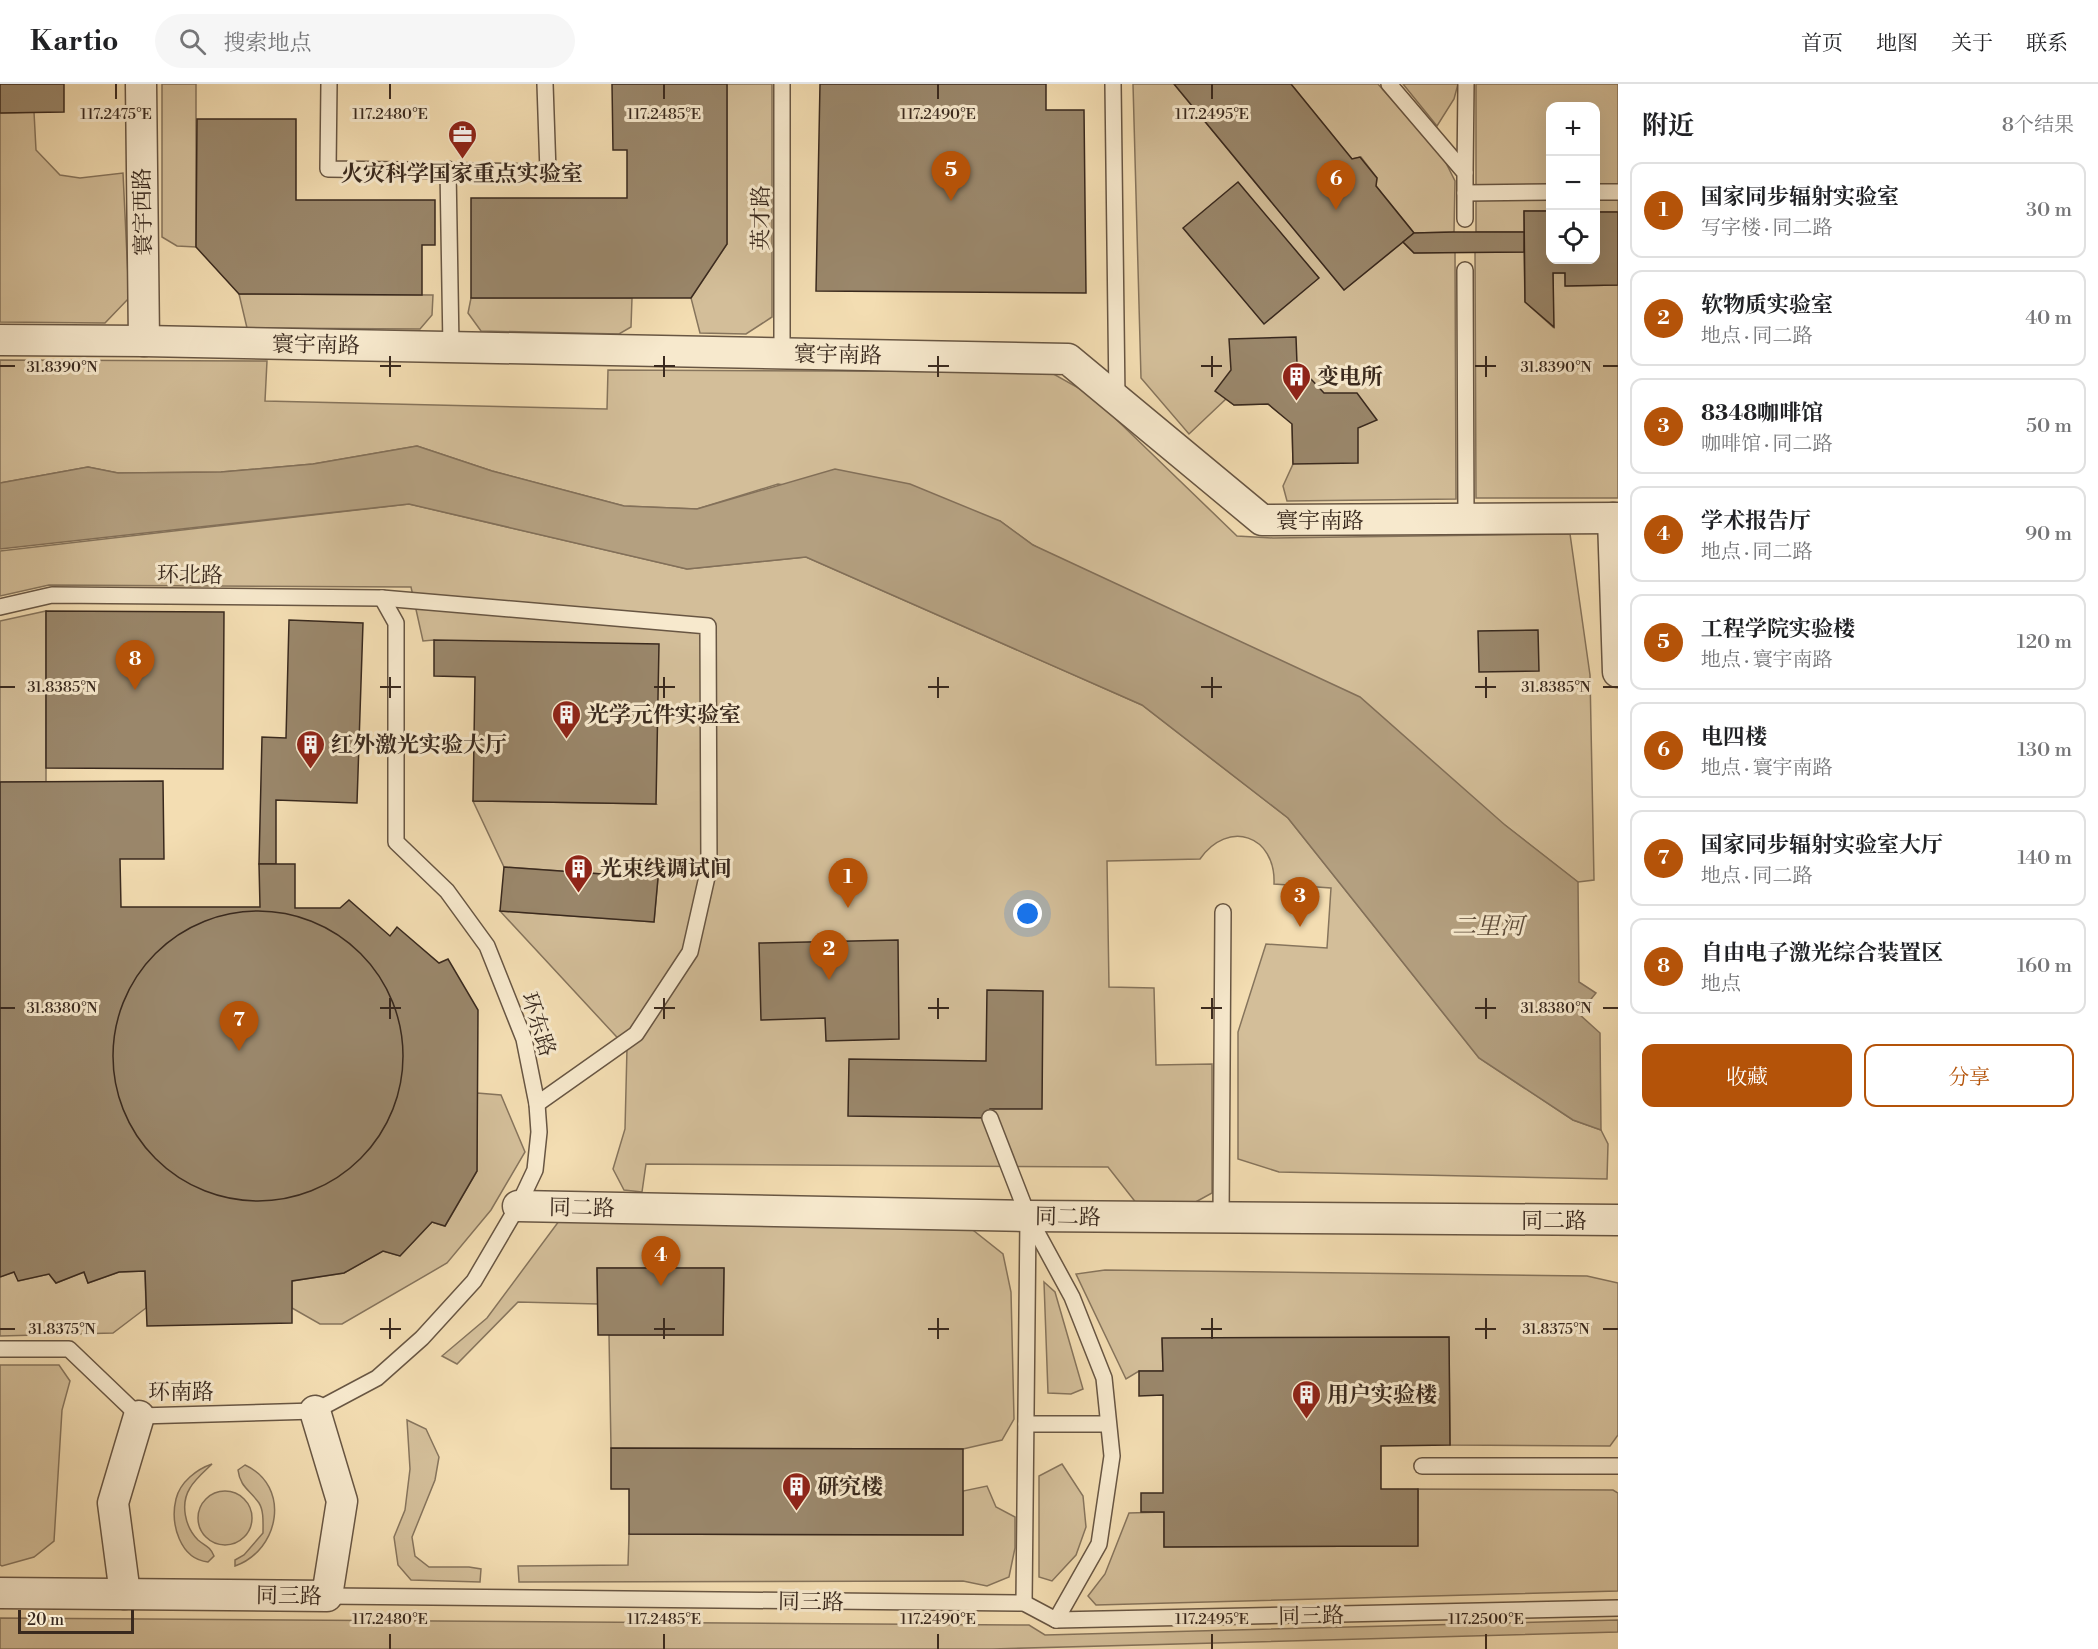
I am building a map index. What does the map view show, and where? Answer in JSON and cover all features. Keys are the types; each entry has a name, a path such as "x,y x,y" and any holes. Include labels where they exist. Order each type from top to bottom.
{"street":[{"name":"寰宇西路","path":"141,84 144,341"},
{"name":"寰宇南路","path":"0,340 451,346 1068,359 1262,520 1615,518"},
{"path":"1615,518 1618,672"},
{"name":"同二路","path":"518,1206 1028,1216 1618,1220"},
{"path":"315,1411 342,1502 327,1596"},
{"path":"125,1594 113,1503 140,1416"},
{"name":"同三路","path":"0,1593 327,1596"}],"lane":[{"path":"329,84 328,169 548,172 545,84"},
{"name":"英才路","path":"783,84 783,352"},
{"path":"1113,84 1117,399"},
{"path":"1389,84 1465,173"},
{"path":"1465,219 1466,84"},
{"path":"448,169 451,346"},
{"path":"1465,193 1546,192"},
{"path":"1600,192 1618,192"},
{"path":"1465,270 1466,520"},
{"name":"环北路","path":"0,607 52,595 382,598 708,626 709,868 690,952 636,1034 537,1104"},
{"name":"环东路","path":"315,1411 377,1378 422,1338 474,1281 518,1206 535,1170 539,1132 537,1104 525,1040 487,946 447,891 396,843 396,623 382,598"},
{"path":"1221,1218 1223,912"},
{"path":"990,1118 1028,1216 1072,1297 1104,1378 1112,1456 1099,1544 1056,1620"},
{"path":"1024,1604 1028,1216"},
{"name":"环南路","path":"0,1349 69,1349 140,1416 315,1411"},
{"path":"1026,1424 1108,1424"},
{"path":"1422,1466 1618,1466"},
{"name":"同三路","path":"327,1596 1024,1604 1056,1620 1618,1608"}],"shaded area":[{"path":"162,84 196,84 196,247 177,246 162,237"},
{"path":"727,84 772,84 772,317 746,334 700,333 691,298 727,244"},
{"path":"1133,84 1174,84 1344,290 1403,242 1414,253 1455,252 1456,499 1287,501 1283,486 1293,464 1292,423 1268,404 1234,405 1226,399 1189,434 1141,378"},
{"path":"1291,84 1378,84 1444,159 1455,181 1454,232 1414,233 1376,186 1377,178 1361,157 1352,159"},
{"path":"1403,84 1458,84 1454,99 1437,126"},
{"path":"1476,84 1618,84 1618,212 1600,212 1600,102 1546,102 1546,211 1524,211 1524,232 1476,232"},
{"path":"34,112 36,150 60,175 80,178 123,173 129,298 105,323 0,322 0,113"},
{"path":"1475,252 1524,252 1525,302 1553,327 1553,273 1565,273 1566,286 1618,285 1618,498 1476,498"},
{"path":"239,294 433,295 432,315 420,329 247,328"},
{"path":"471,298 632,298 631,327 619,334 481,331 468,313"},
{"path":"0,360 267,361 265,401 607,409 608,370 1050,372 1091,395 1237,536 1273,538 1570,534 1590,675 1594,880 1578,882 1505,825 1033,545 1000,521 778,484 697,509 624,506 492,471 417,446 313,464 221,472 118,473 88,467 0,483"},
{"path":"409,504 687,569 806,557 1142,705 1288,818 1479,1058 1573,1120 1601,1130 1608,1144 1607,1179 1279,1172 1238,1159 1238,1032 1266,944 1327,948 1331,888 1274,884 1273,867 1267,854 1259,844 1248,838 1236,836 1224,839 1211,847 1200,859 1107,861 1109,987 1154,988 1156,1065 1212,1064 1212,1193 1192,1204 1137,1204 1108,1167 646,1164 642,1192 624,1190 613,1169 625,1129 627,1048 500,911 654,922 658,878 504,867 473,801 656,804 434,640 423,641 411,587 49,585 0,596 0,551"},
{"path":"46,611 46,782 0,782 0,621"},
{"path":"477,1093 501,1095 525,1152 491,1210 447,1263 342,1324 320,1324 292,1308 292,1281 344,1273 383,1251 400,1256 432,1222 445,1226 477,1171"},
{"path":"559,1221 969,1227 1003,1254 1011,1292 1014,1419 1002,1440 963,1449 611,1448 609,1335 723,1335 724,1268 597,1268 598,1304 518,1302 457,1364 442,1356 487,1318"},
{"path":"1105,1270 1587,1276 1618,1283 1618,1435 1610,1446 1450,1445 1449,1337 1162,1339 1163,1371 1139,1371 1126,1379 1076,1274"},
{"path":"145,1271 146,1308 113,1333 0,1336 0,1277 14,1272 19,1281 49,1274 56,1283 84,1272 88,1283 119,1272"},
{"path":"1044,1282 1055,1292 1083,1389 1071,1394 1048,1393"},
{"path":"0,1365 59,1365 70,1381 62,1410 54,1541 34,1557 2,1566 0,1565"},
{"path":"407,1420 426,1429 439,1457 435,1480 412,1537 415,1556 429,1567 481,1569 480,1582 411,1580 398,1565 394,1537 405,1510 410,1469"},
{"path":"212,1464 197,1478 185,1501 185,1515 190,1529 214,1556 208,1562 190,1554 179,1539 175,1509 178,1493 185,1482 201,1469"},
{"path":"1062,1464 1083,1496 1086,1527 1076,1555 1052,1581 1039,1577 1039,1476"},
{"path":"245,1465 260,1475 269,1487 274,1502 274,1517 270,1533 262,1546 250,1558 235,1566 235,1560 244,1555 263,1533 261,1506 239,1476 238,1470"},
{"path":"987,1486 996,1507 1015,1517 1015,1548 1009,1577 987,1586 963,1581 519,1582 518,1566 628,1565 629,1534 963,1535 963,1491"},
{"path":"1418,1489 1613,1490 1618,1493 1618,1591 1096,1605 1088,1596 1105,1574 1129,1513 1164,1512 1164,1547 1417,1546"},
{"path":"225,1491 235,1493 244,1499 250,1508 252,1518 250,1528 244,1537 235,1543 225,1545 215,1543 206,1537 200,1528 198,1518 200,1508 206,1499 215,1493"},
{"path":"0,1618 1029,1625 1045,1635 1618,1620 1618,1632 992,1649 0,1649"}],"water":[{"name":"二里河","path":"417,446 492,471 624,506 697,509 835,469 910,484 1000,521 1033,545 1360,697 1505,825 1578,882 1579,982 1596,993 1579,1014 1600,1033 1601,1130 1573,1120 1479,1058 1288,818 1142,705 806,557 687,569 409,504 0,549 0,483 88,467 118,473 221,472 313,464"}],"building":[{"path":"0,84 64,84 64,112 0,113"},
{"path":"612,84 727,84 727,244 691,298 471,298 471,198 627,198 627,150 613,150"},
{"path":"820,84 1046,84 1046,110 1084,110 1086,293 816,291"},
{"path":"1174,84 1291,84 1352,159 1360,157 1377,178 1376,186 1414,233 1344,290"},
{"path":"197,119 296,119 296,200 435,200 435,245 422,245 422,295 239,294 196,247"},
{"path":"1238,182 1319,278 1264,324 1183,228"},
{"path":"1524,211 1546,211 1546,264 1600,264 1600,212 1618,212 1618,285 1565,286 1565,273 1553,273 1554,327 1525,302"},
{"path":"1524,232 1524,252 1414,253 1403,242 1414,233"},
{"name":"变电所","path":"1296,337 1297,364 1324,393 1357,393 1377,420 1358,428 1358,463 1293,464 1292,424 1268,404 1234,405 1215,391 1231,370 1229,339"},
{"path":"46,611 224,612 223,769 46,768"},
{"name":"红外激光实验大厅","path":"289,620 363,623 357,803 276,800 276,864 259,864 262,737 286,738"},
{"path":"1538,630 1539,671 1479,672 1478,631"},
{"name":"光学元件实验室","path":"434,640 659,644 656,804 473,801 475,677 434,676"},
{"path":"163,781 164,859 120,859 121,907 260,907 259,864 295,864 295,908 340,908 349,900 390,936 397,927 439,963 448,959 478,1010 477,1171 445,1226 432,1222 400,1256 383,1251 344,1273 292,1281 292,1323 147,1326 145,1271 119,1272 88,1283 84,1272 56,1283 49,1274 18,1281 14,1272 0,1277 0,782"},
{"name":"光束线调试间","path":"504,867 658,878 654,922 500,911"},
{"path":"258,911 300,917 326,928 350,944 370,964 386,988 397,1014 403,1056 397,1098 386,1124 370,1148 350,1168 326,1184 300,1195 258,1201 216,1195 190,1184 166,1168 146,1148 130,1124 119,1098 113,1056 119,1014 130,988 146,964 166,944 190,928 216,917"},
{"path":"898,940 899,1039 826,1041 825,1018 761,1020 759,943"},
{"path":"987,990 1043,991 1042,1109 990,1109 990,1118 848,1116 849,1059 986,1061"},
{"path":"597,1268 724,1268 723,1335 598,1335"},
{"name":"用户实验楼","path":"1449,1337 1450,1445 1381,1446 1381,1489 1418,1489 1418,1546 1164,1547 1164,1512 1141,1512 1141,1493 1163,1493 1163,1395 1139,1396 1139,1371 1163,1371 1162,1338"},
{"name":"研究楼","path":"611,1448 963,1449 963,1535 629,1534 629,1489 611,1489"}],"place":[{"name":"火灾科学国家重点实验室","path":"462,160"},
{"name":"工程学院实验楼","path":"951,201"},
{"name":"电四楼","path":"1336,210"},
{"name":"变电所","path":"1296,402"},
{"name":"自由电子激光综合装置区","path":"135,690"},
{"name":"光学元件实验室","path":"566,740"},
{"name":"红外激光实验大厅","path":"310,770"},
{"name":"光束线调试间","path":"579,894"},
{"name":"国家同步辐射实验室","path":"848,908"},
{"name":"8348咖啡馆","path":"1300,927"},
{"name":"软物质实验室","path":"829,980"},
{"name":"国家同步辐射实验室大厅","path":"239,1051"},
{"name":"学术报告厅","path":"661,1286"},
{"name":"用户实验楼","path":"1306,1420"},
{"name":"研究楼","path":"796,1512"}]}
